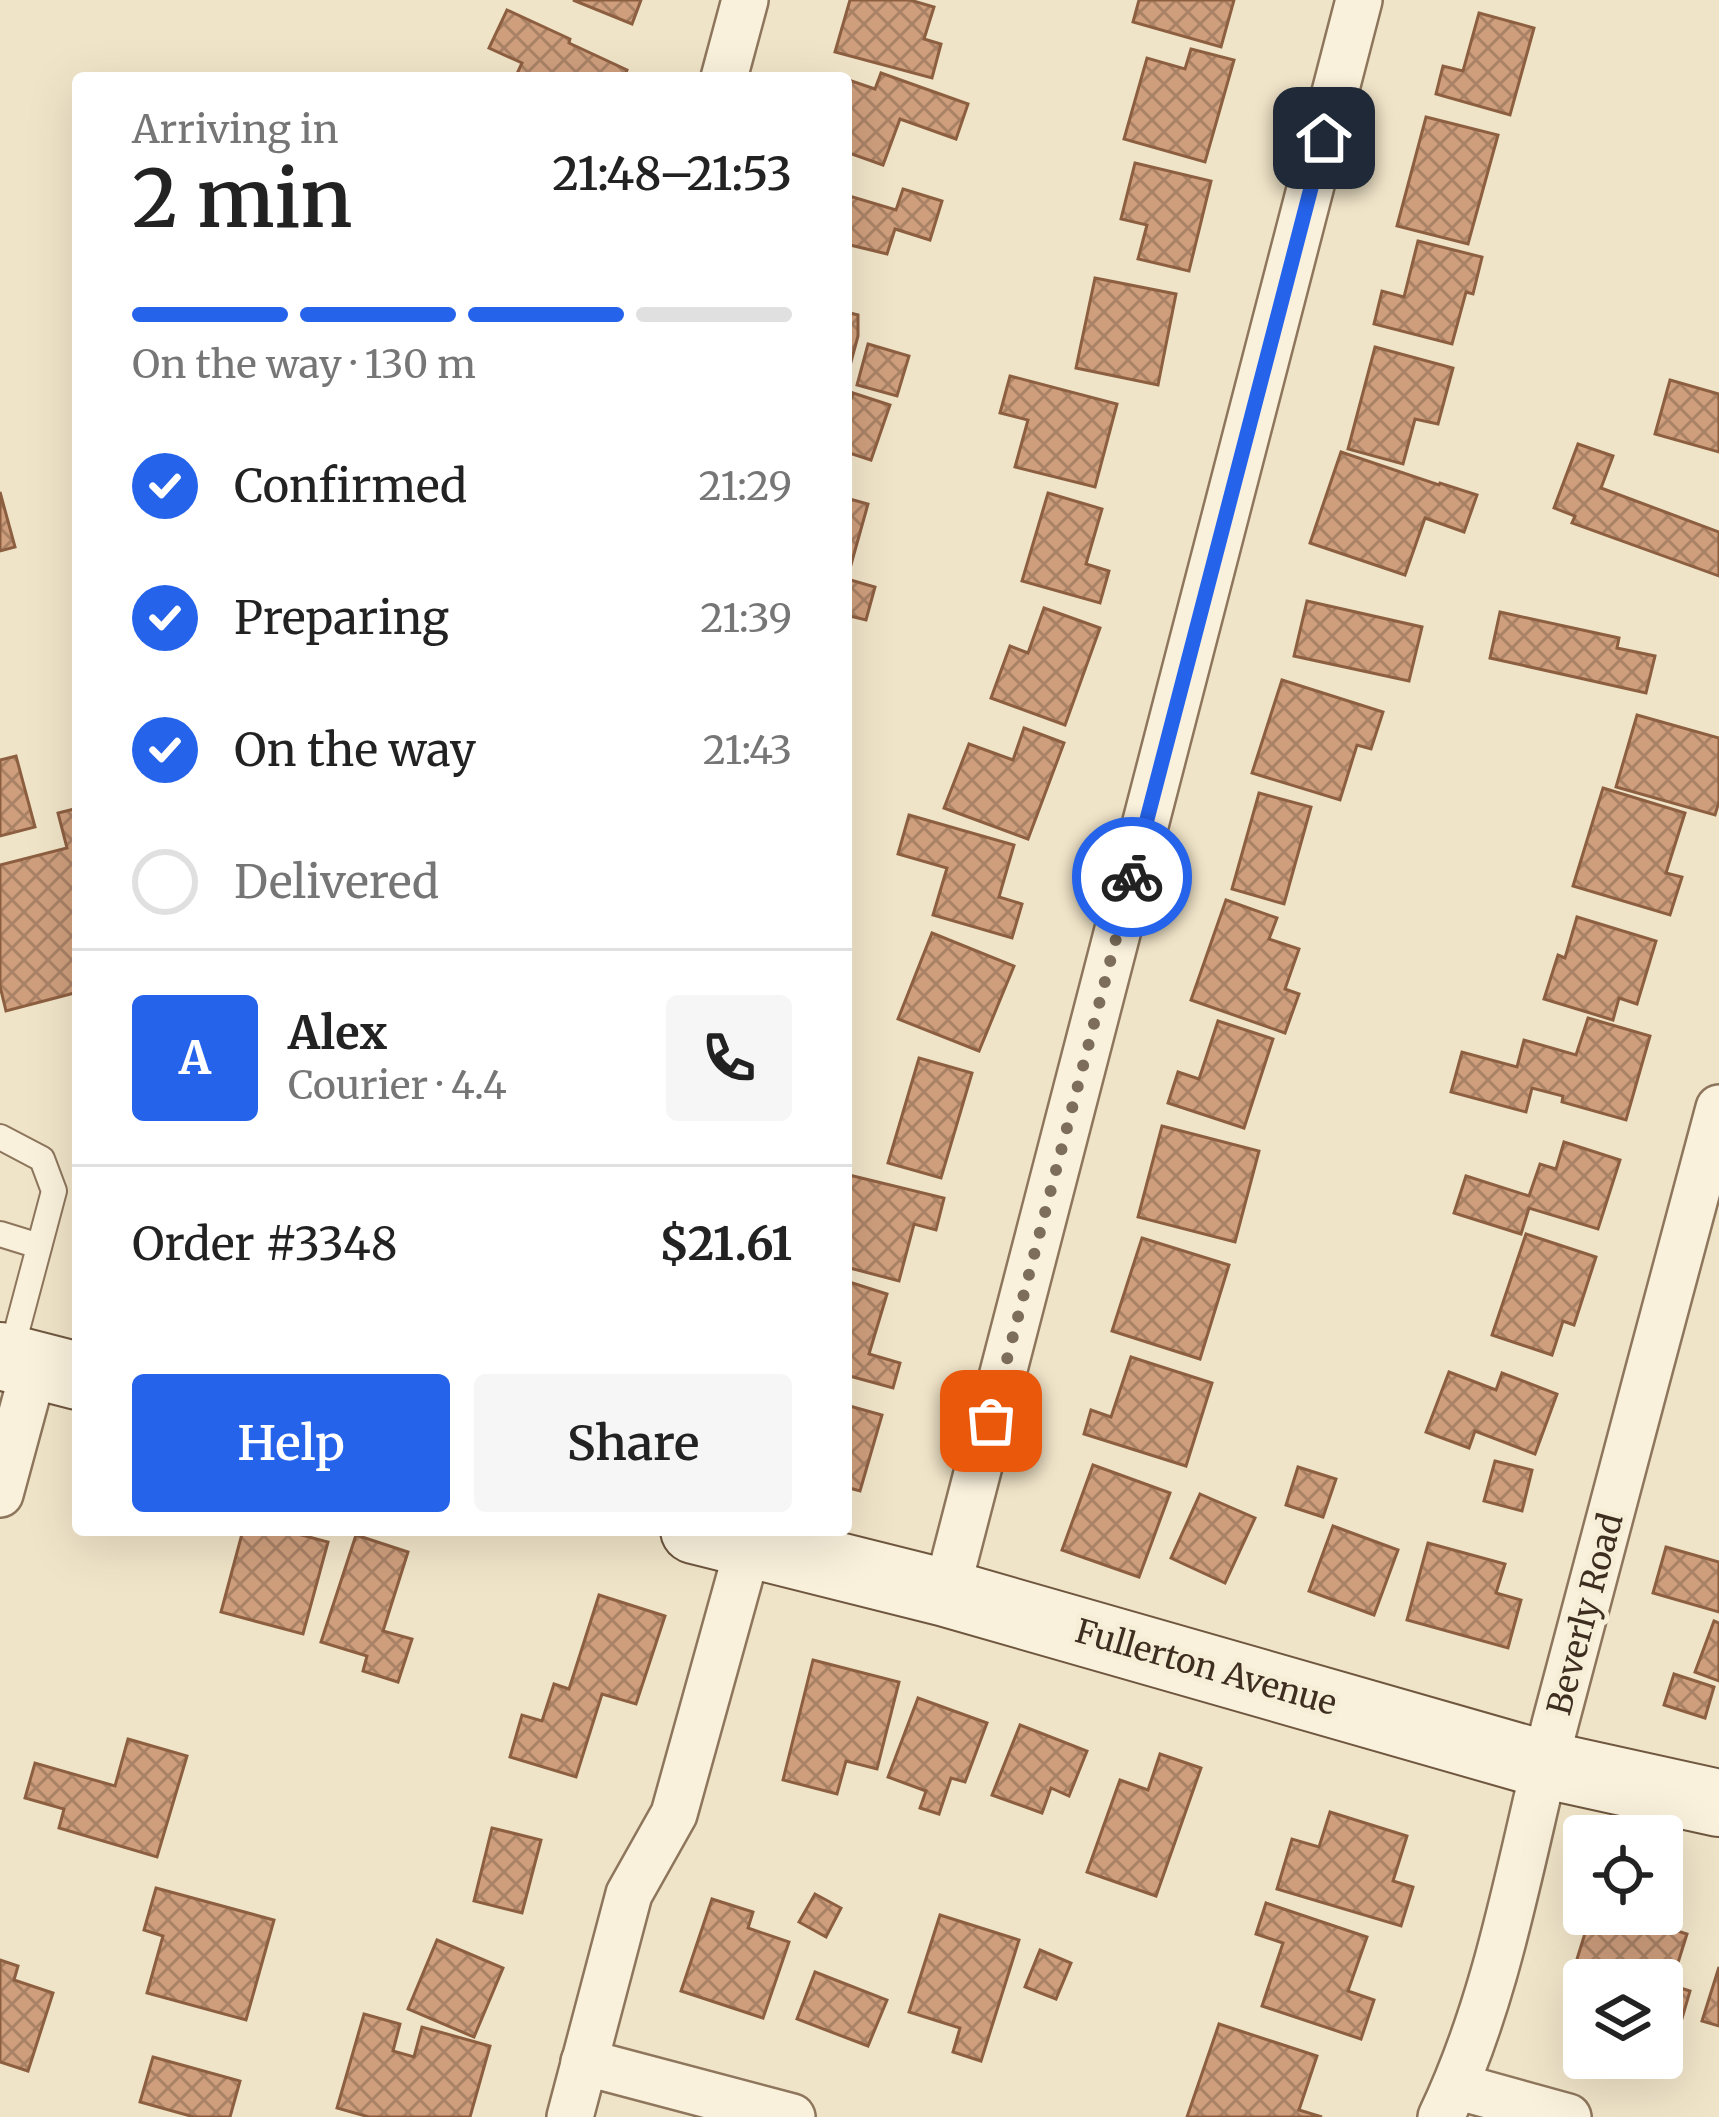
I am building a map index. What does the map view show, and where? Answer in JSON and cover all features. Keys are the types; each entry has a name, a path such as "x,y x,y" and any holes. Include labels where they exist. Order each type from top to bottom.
{"main road":[{"name":"Fullerton Avenue","path":"722,1537 946,1593 1546,1765 1719,1803"}],"street":[{"path":"726,72 745,0"},
{"path":"946,1593 1359,0"},
{"name":"Beverly Road","path":"1448,2101 1499,1962 1546,1765 1719,1108"},
{"path":"0,1494 31,1364"},
{"path":"570,2117 629,1894 674,1814 722,1537"},
{"path":"584,2062 792,2117"},
{"path":"1448,2101 1568,2117"}],"lane":[{"path":"0,1137 42,1159 54,1191 39,1246 31,1364"},
{"path":"0,1234 39,1246"}],"building":[{"path":"573,0 641,0 632,24"},
{"path":"850,0 910,0 934,7 924,39 941,44 932,78 835,52"},
{"path":"1139,0 1234,0 1221,47 1133,22"},
{"path":"507,10 627,70 518,72 522,63 489,48"},
{"path":"1479,13 1534,28 1510,115 1436,94 1443,66 1463,71"},
{"path":"1191,49 1234,60 1205,162 1124,139 1147,58 1185,69"},
{"path":"881,73 968,104 956,139 900,119 883,165 852,154 852,81 875,89"},
{"path":"1426,117 1498,135 1468,244 1397,226"},
{"path":"1135,163 1211,181 1189,271 1138,259 1147,225 1121,219"},
{"path":"903,189 942,201 930,240 895,229 887,254 852,245 852,197 896,210"},
{"path":"1418,241 1482,257 1473,294 1466,292 1452,344 1374,324 1382,291 1404,297"},
{"path":"1095,278 1176,294 1158,385 1076,368"},
{"path":"852,314 858,315 852,358"},
{"path":"868,344 909,356 897,396 857,385"},
{"path":"1375,347 1453,368 1438,424 1415,419 1403,464 1348,449"},
{"path":"1010,376 1117,404 1095,487 1015,467 1028,420 1000,413"},
{"path":"1670,380 1719,394 1719,452 1655,434"},
{"path":"852,396 890,405 871,460 852,454"},
{"path":"1578,444 1613,456 1601,488 1719,532 1719,576 1572,523 1575,516 1554,508"},
{"path":"1341,452 1477,495 1464,532 1425,518 1405,575 1310,543"},
{"path":"0,492 15,547 0,551"},
{"path":"1048,493 1102,509 1086,564 1109,571 1100,603 1022,581"},
{"path":"852,500 868,504 852,561"},
{"path":"852,580 875,587 866,620 852,616"},
{"path":"1307,601 1422,627 1409,681 1294,656"},
{"path":"1044,608 1100,628 1065,725 991,698 1010,646 1028,653"},
{"path":"1500,612 1619,638 1617,648 1655,656 1646,693 1490,658"},
{"path":"1282,680 1383,712 1371,749 1357,745 1340,800 1252,773"},
{"path":"1637,715 1719,738 1715,815 1616,787"},
{"path":"1024,728 1064,743 1028,839 944,808 969,744 1013,760"},
{"path":"16,756 35,827 0,836 0,760"},
{"path":"1603,788 1685,813 1666,873 1682,877 1670,915 1573,886"},
{"path":"1259,793 1311,807 1284,904 1232,889"},
{"path":"72,810 72,994 6,1011 0,986 0,865 67,848 58,813"},
{"path":"909,815 1014,845 999,897 1022,904 1012,938 933,915 947,868 898,854"},
{"path":"1226,900 1277,918 1269,939 1299,949 1285,989 1299,994 1285,1033 1191,1000"},
{"path":"1577,917 1656,941 1637,1004 1619,998 1613,1020 1544,999 1558,955 1565,958"},
{"path":"932,933 1014,966 979,1051 898,1019"},
{"path":"1588,1018 1650,1036 1626,1120 1532,1088 1526,1112 1451,1092 1462,1052 1517,1067 1524,1040 1576,1055"},
{"path":"1218,1021 1273,1039 1244,1128 1168,1103 1178,1072 1199,1079"},
{"path":"919,1058 972,1073 941,1178 888,1163"},
{"path":"1162,1126 1259,1151 1235,1242 1138,1217"},
{"path":"1564,1142 1620,1160 1598,1229 1529,1208 1521,1234 1454,1213 1466,1176 1529,1196 1540,1164 1556,1169"},
{"path":"852,1176 944,1198 936,1230 914,1224 899,1281 852,1269"},
{"path":"1526,1234 1596,1257 1574,1325 1563,1321 1552,1355 1492,1335"},
{"path":"1142,1238 1229,1265 1200,1359 1112,1331"},
{"path":"852,1283 887,1294 869,1354 900,1363 893,1388 852,1377"},
{"path":"1131,1357 1212,1383 1186,1466 1084,1434 1091,1410 1111,1417"},
{"path":"1449,1372 1496,1390 1502,1373 1557,1394 1535,1454 1475,1431 1469,1448 1426,1432"},
{"path":"852,1407 882,1415 860,1491 852,1489"},
{"path":"1495,1461 1532,1470 1522,1511 1484,1501"},
{"path":"1093,1465 1170,1493 1139,1577 1062,1550"},
{"path":"1298,1467 1336,1479 1323,1517 1286,1505"},
{"path":"1200,1494 1255,1518 1225,1583 1171,1558"},
{"path":"1333,1526 1398,1550 1374,1615 1309,1591"},
{"path":"241,1536 306,1536 328,1542 303,1634 221,1612"},
{"path":"356,1536 408,1552 383,1631 412,1639 398,1682 363,1671 367,1656 321,1642"},
{"path":"1428,1543 1505,1564 1496,1593 1521,1600 1508,1648 1407,1620"},
{"path":"1666,1547 1719,1562 1719,1612 1653,1593"},
{"path":"599,1595 665,1616 636,1704 602,1694 576,1777 510,1757 522,1715 542,1721 554,1684 569,1689"},
{"path":"1714,1621 1719,1623 1719,1681 1695,1672"},
{"path":"813,1660 899,1682 877,1769 846,1761 837,1794 783,1780"},
{"path":"1674,1674 1714,1687 1705,1718 1664,1705"},
{"path":"918,1698 987,1723 965,1782 951,1778 939,1814 920,1808 926,1791 888,1777"},
{"path":"1020,1725 1087,1751 1069,1796 1051,1788 1042,1813 992,1795"},
{"path":"128,1739 187,1756 157,1857 59,1828 64,1809 25,1798 35,1763 115,1786"},
{"path":"1160,1754 1201,1768 1156,1896 1087,1872 1120,1780 1148,1790"},
{"path":"1330,1812 1407,1836 1393,1881 1413,1887 1401,1926 1277,1889 1292,1839 1319,1847"},
{"path":"492,1828 541,1840 522,1913 474,1901"},
{"path":"156,1888 274,1920 246,2020 147,1993 163,1936 144,1930"},
{"path":"815,1894 841,1908 826,1937 799,1922"},
{"path":"712,1899 753,1912 748,1928 789,1942 763,2018 681,1991"},
{"path":"1266,1903 1367,1937 1348,1991 1374,2000 1361,2039 1262,2006 1283,1943 1256,1934"},
{"path":"940,1915 1019,1940 981,2061 953,2052 960,2028 909,2012"},
{"path":"1687,1934 1679,1959 1577,1959 1584,1935"},
{"path":"437,1940 503,1968 474,2037 408,2009"},
{"path":"1040,1950 1071,1963 1056,1999 1025,1987"},
{"path":"0,1960 18,1966 14,1980 53,1993 28,2071 0,2062"},
{"path":"1719,1967 1719,2026 1702,2021"},
{"path":"815,1972 887,2000 868,2046 797,2019"},
{"path":"1683,1989 1690,1991 1683,2015"},
{"path":"364,2014 400,2024 393,2051 414,2057 422,2027 490,2046 470,2117 369,2117 337,2108"},
{"path":"1219,2024 1317,2056 1299,2110 1322,2117 1187,2117"},
{"path":"153,2057 240,2081 230,2117 194,2117 140,2102"}],"way so far":[{"path":"991,1421 1132,877"}],"route":[{"path":"1132,877 1324,138"}]}
